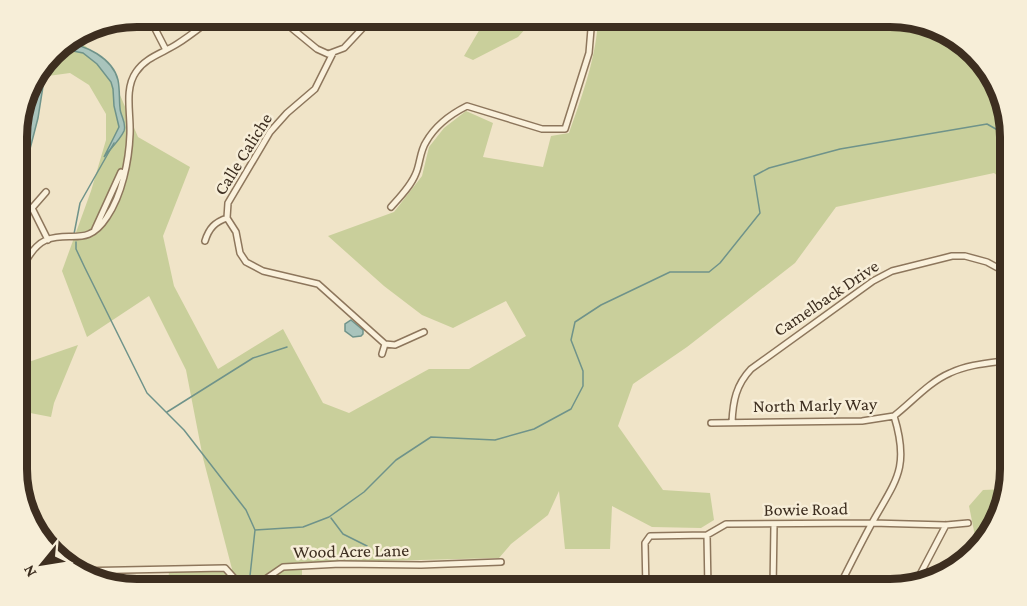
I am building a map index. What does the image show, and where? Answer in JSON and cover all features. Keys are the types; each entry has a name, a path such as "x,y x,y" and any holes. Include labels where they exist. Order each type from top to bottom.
{"street":[{"path":"154,27 166,50"},
{"path":"27,263 38,246 48,240 79,238 95,231 125,162 130,138 129,94 135,73 142,65 198,27"},
{"path":"291,27 318,49 328,54 344,48 363,27"},
{"path":"391,207 415,175 425,143 436,128 456,111 467,106 542,129 565,129 589,53 591,27"},
{"name":"Calle Caliche","path":"205,241 211,226 227,218 228,203 270,132 287,113 315,89 333,53"},
{"path":"46,192 32,208 48,240"},
{"path":"227,218 236,232 240,254 246,262 263,271 318,284 385,344 395,345 424,332"},
{"name":"Camelback Drive","path":"732,422 735,396 751,369 882,276 952,256 965,256 987,262 1000,270"},
{"path":"382,354 385,344"},
{"name":"North Marly Way","path":"711,423 862,421 894,416 933,383 950,372 968,366 1000,361"},
{"path":"843,579 872,523 892,491 899,474 902,456 900,435 894,416"},
{"name":"Bowie Road","path":"646,579 645,543 650,536 707,535 726,524 946,525 968,523"},
{"path":"774,525 774,579"},
{"path":"920,574 946,525"},
{"path":"707,535 708,579"},
{"name":"Wood Acre Lane","path":"266,579 283,567 501,562"},
{"name":"Wood Acre Lane","path":"94,571 225,568 235,579"}],"green space":[{"path":"481,27 527,27 518,37 473,60 464,56"},
{"path":"597,27 890,27 932,35 968,59 989,89 1000,130 1000,178 994,173 836,207 795,263 687,347 633,384 618,426 663,490 710,493 714,520 701,528 652,527 612,506 610,549 565,549 559,491 548,515 511,544 499,558 302,563 302,579 168,579 169,572 219,570 226,573 232,569 203,458 186,370 149,296 87,337 62,271 91,191 106,140 106,114 89,85 70,73 48,76 50,70 59,59 81,43 97,55 114,81 138,137 190,167 163,236 174,286 218,369 283,329 323,403 349,413 429,369 469,369 526,336 506,301 453,328 422,315 384,286 328,236 394,212 422,176 429,147 444,128 466,111 493,123 483,157 543,167 551,136 569,133 584,90"},
{"path":"78,345 54,403 51,417 27,412 27,363"},
{"path":"998,489 989,517 976,537 969,506 983,490"}],"water":[{"path":"77,45 97,54 110,65 118,80 124,131 104,157 119,127 111,82 97,64 83,53 68,52"},
{"path":"45,78 38,118 27,154 28,123 35,95"},
{"path":"351,320 363,330 361,336 353,337 345,331 345,324"}],"waterway":[{"path":"255,530 303,527 329,517 364,492 396,460 431,437 495,440 534,429 571,409 583,386 583,371 571,340 575,322 601,305 670,272 709,272 720,263 760,213 754,176 769,168 840,149 987,124 1000,131"},
{"path":"74,234 80,203 114,143"},
{"path":"76,242 76,249 147,393 184,430 246,510 255,530 250,579"},
{"path":"167,412 253,358 287,347"},
{"path":"331,518 343,534 367,546"}]}
